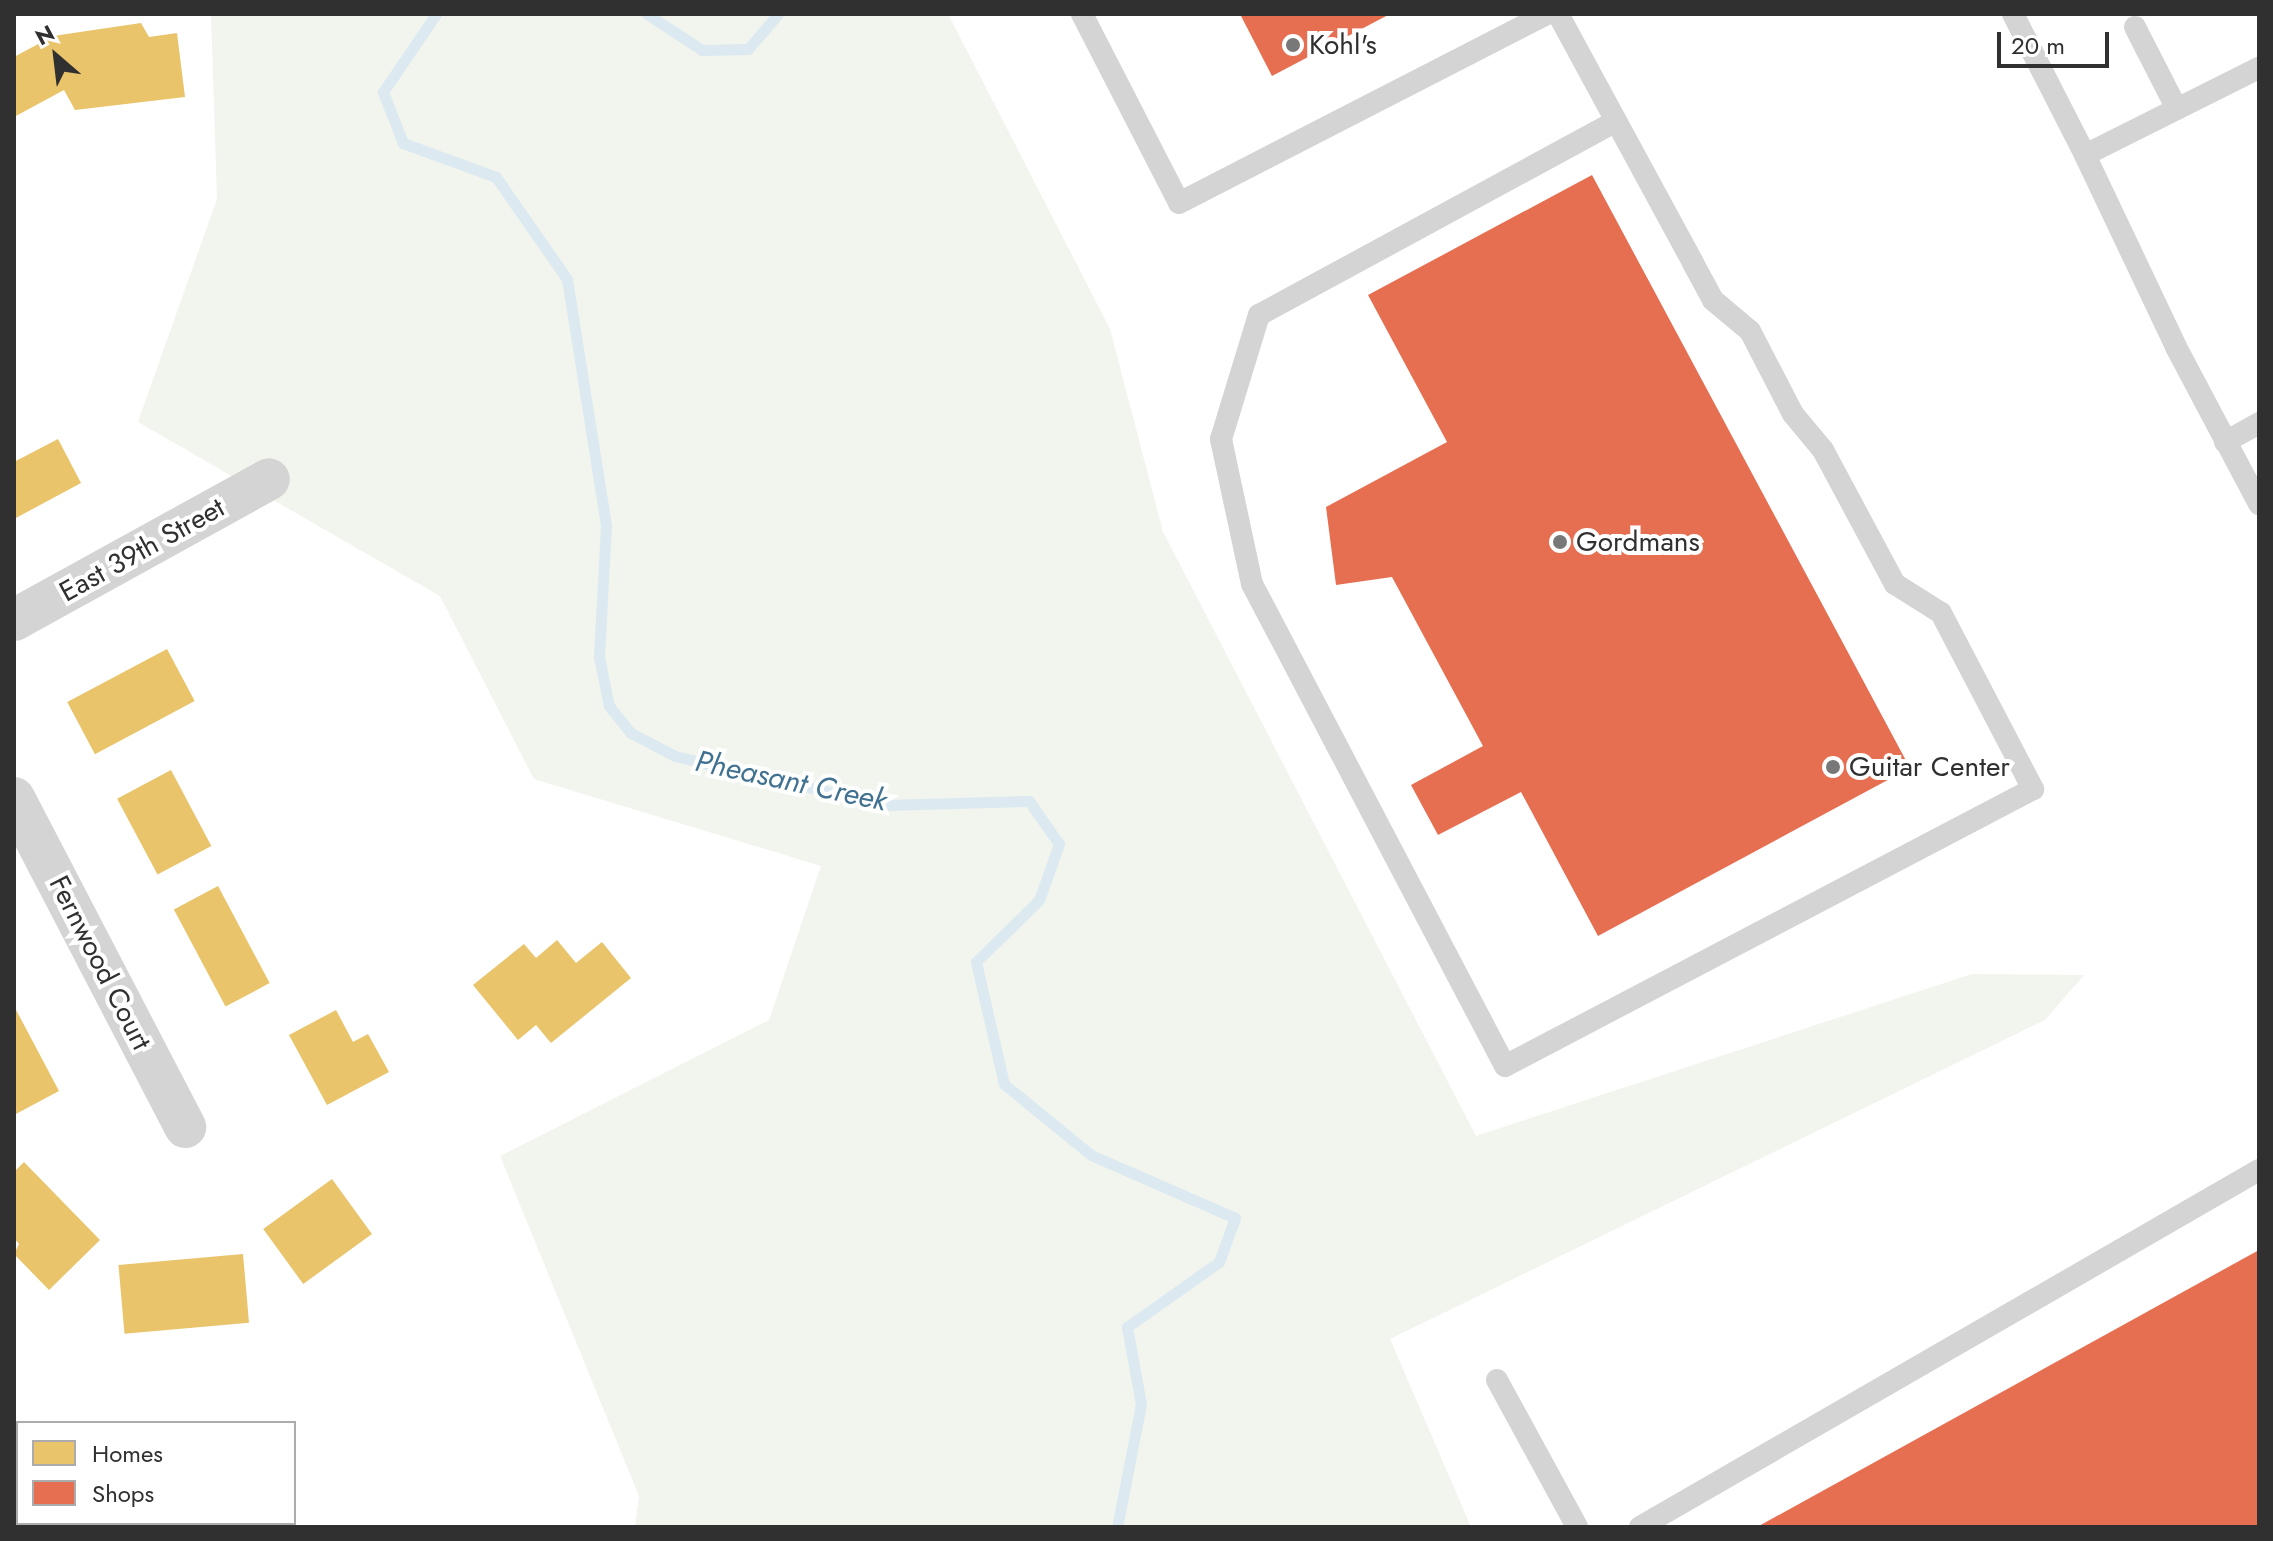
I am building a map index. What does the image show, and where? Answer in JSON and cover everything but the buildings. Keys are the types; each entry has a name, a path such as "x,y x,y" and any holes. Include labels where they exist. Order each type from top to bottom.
{"street":[{"name":"East 39th Street","path":"14,620 269,479"},
{"name":"Fernwood Court","path":"14,798 185,1127"}],"lane":[{"path":"1082,14 1179,203 1546,14"},
{"path":"1558,14 1616,121 1713,300 1750,331 1793,414 1823,450 1895,584 1941,613 2033,789 1505,1066 1252,584 1221,439 1259,315 1616,121"},
{"path":"2013,14 2085,155 2176,347 2259,504"},
{"path":"2135,27 2177,109"},
{"path":"2085,155 2259,68"},
{"path":"2225,442 2259,423"},
{"path":"1640,1527 2259,1170"},
{"path":"1497,1380 1577,1527"}],"shaded area":[{"path":"211,14 948,14 1110,329 1163,532 1476,1136 1972,974 2084,975 2045,1020 1390,1339 1471,1527 635,1527 639,1496 500,1156 769,1020 821,866 534,779 440,596 138,422 217,199"}],"waterway":[{"name":"Pheasant Creek","path":"436,14 383,92 403,143 496,177 567,279 606,526 599,657 609,706 631,733 675,756 885,805 1029,801 1059,844 1039,900 976,962 1004,1084 1091,1155 1235,1218 1219,1262 1127,1327 1141,1404 1117,1527"},
{"name":"Pheasant Creek","path":"647,14 702,50 748,49 778,14"}],"place":[{"name":"Kohl's","path":"1293,45"},
{"name":"Gordmans","path":"1560,542"},
{"name":"Guitar Center","path":"1833,767"}]}
